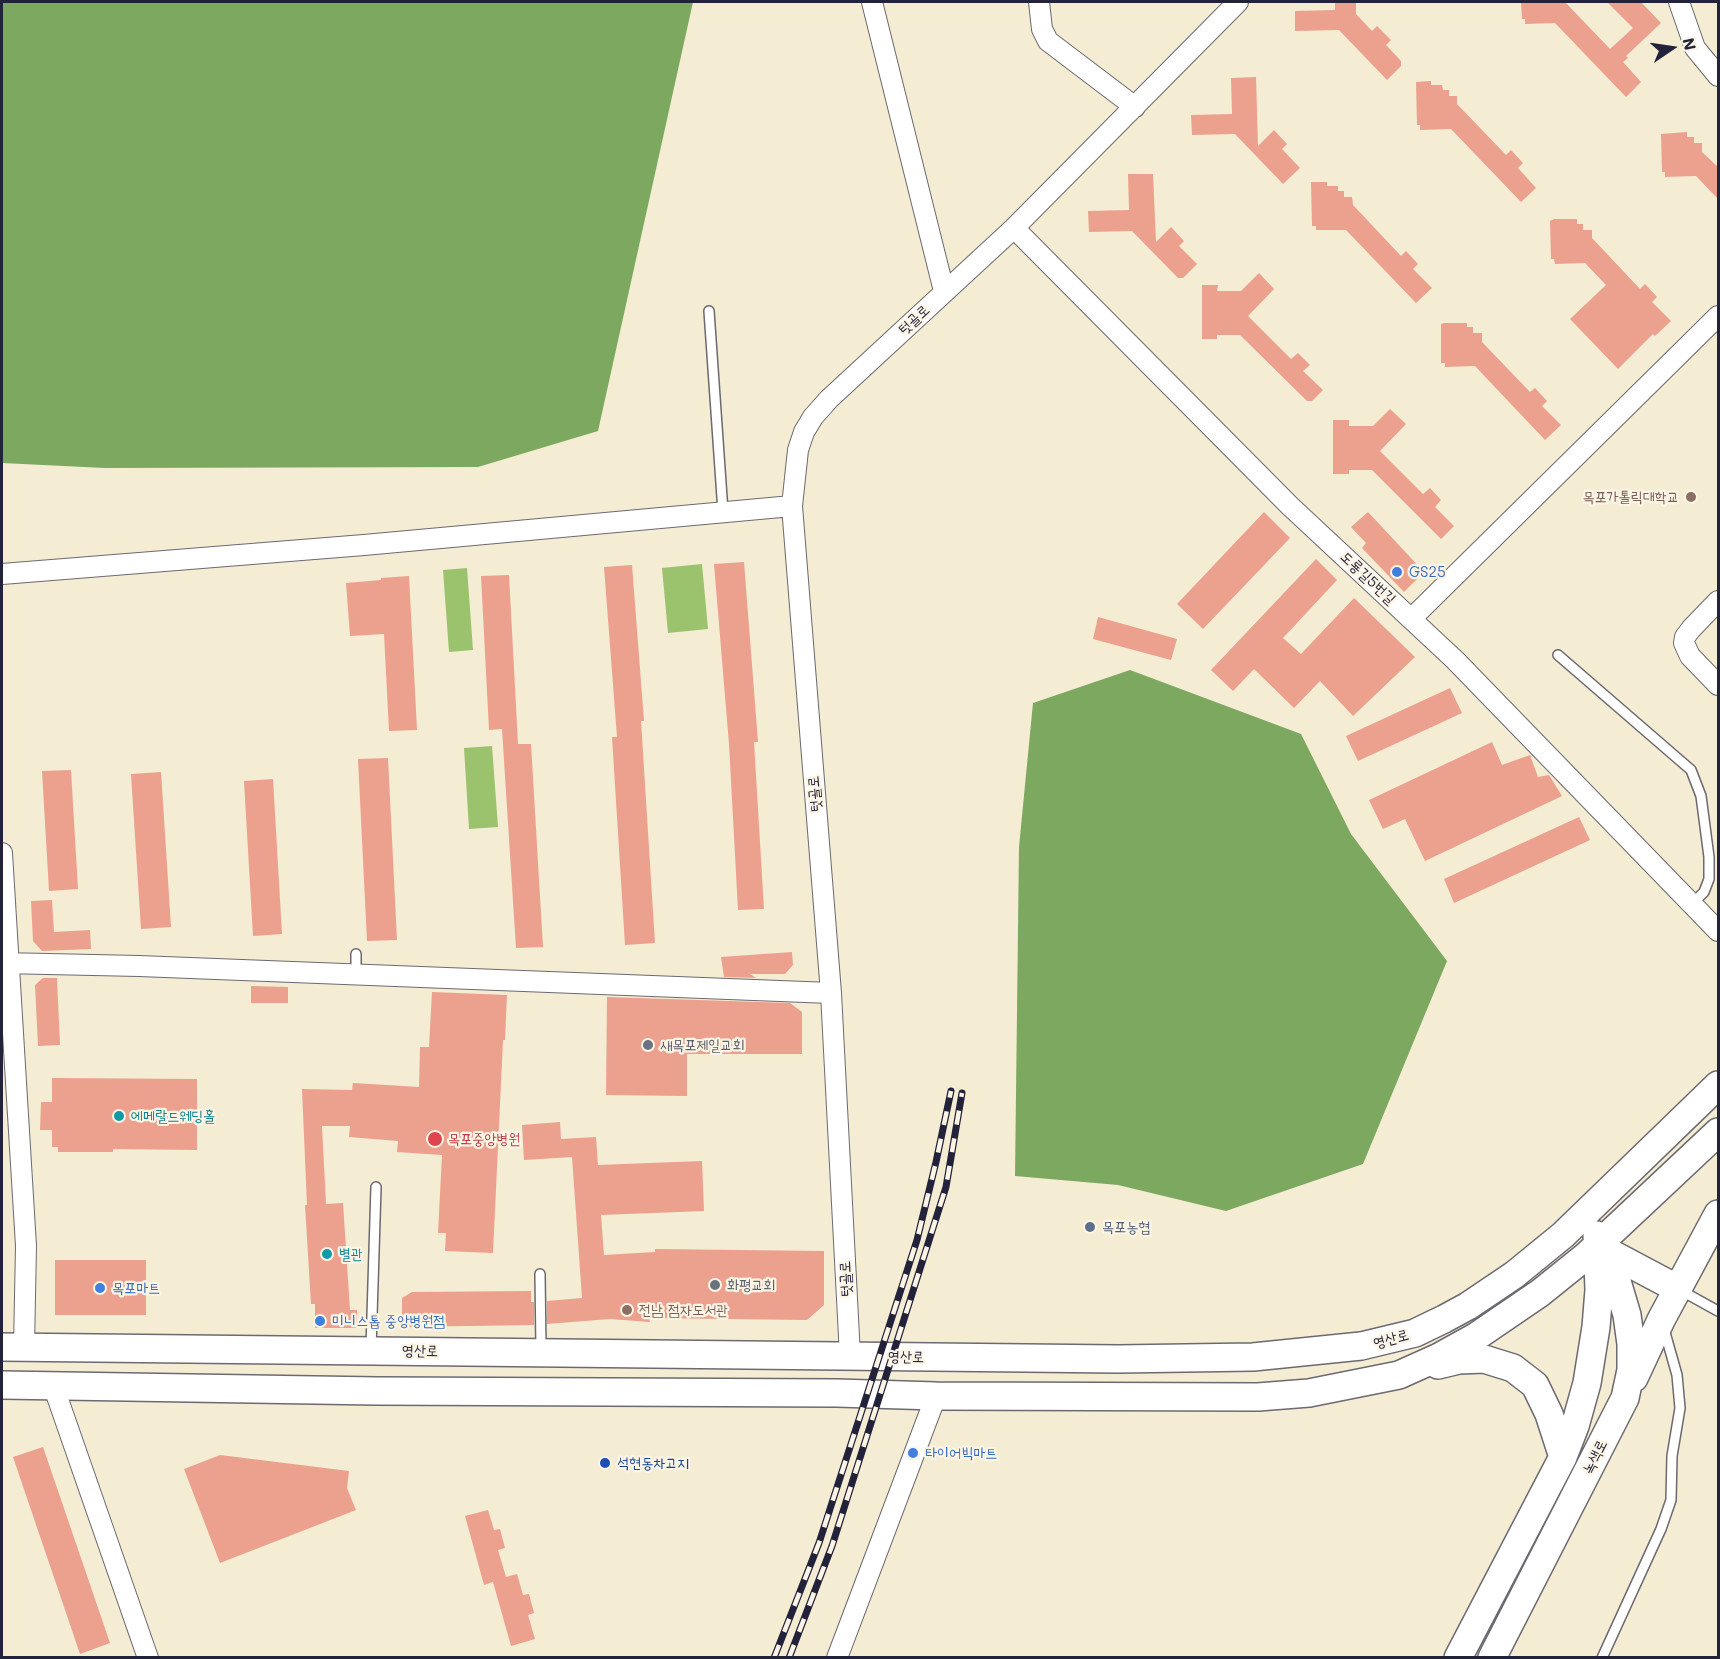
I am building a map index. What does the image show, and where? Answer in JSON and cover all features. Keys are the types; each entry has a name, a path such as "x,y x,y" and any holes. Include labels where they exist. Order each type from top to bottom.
{"street":[{"path":"872,2 944,291"},
{"path":"1039,2 1042,29 1048,41 1135,107"},
{"name":"텃골로","path":"850,1356 831,993 792,506 798,450 804,432 813,417 829,399 1014,228 1238,2"},
{"path":"1678,2 1695,48 1719,76"},
{"name":"도룡길5번길","path":"1014,228 1290,506 1455,660 1719,931"},
{"path":"1411,619 1719,316"},
{"path":"2,574 364,545 792,506"},
{"path":"1719,601 1691,629 1684,643 1690,656 1719,685"},
{"path":"2,853 5,963 26,1246 13,1347"},
{"path":"5,963 139,966 831,993"},
{"name":"영산로","path":"13,1347 1118,1359 1253,1358 1360,1346 1415,1332 1468,1306 1514,1275 1566,1231 1719,1085"},
{"path":"1399,1375 1478,1336 1540,1293 1597,1246 1719,1132"},
{"name":"녹색로","path":"1458,1658 1563,1457 1575,1426 1587,1383 1596,1328 1599,1290 1598,1216 1602,1196"},
{"path":"1624,1398 1661,1320 1719,1214"},
{"path":"1566,1231 1678,1289"},
{"name":"녹색로","path":"1492,1658 1624,1398 1631,1370 1631,1344 1627,1315 1616,1278 1597,1246"},
{"path":"2,1384 377,1391 1258,1397 1309,1393 1459,1360 1484,1359 1513,1368 1535,1386 1549,1414 1563,1457"},
{"path":"53,1385 148,1658"},
{"path":"837,1658 936,1396"}],"lane":[{"path":"709,311 723,512"},
{"path":"1558,655 1691,770 1701,796 1709,856 1708,879 1704,892 1692,904"},
{"path":"356,954 356,975"},
{"path":"371,1350 376,1187"},
{"path":"540,1274 541,1352"},
{"path":"1678,1289 1719,1311"},
{"path":"1602,1658 1661,1529 1671,1500 1672,1456 1680,1408 1677,1375 1661,1320"}],"green space":[{"path":"2,2 693,2 598,431 478,467 105,468 2,463"},
{"path":"702,564 708,629 668,633 662,568"},
{"path":"467,568 473,650 449,652 443,570"},
{"path":"1130,670 1301,734 1351,834 1447,961 1363,1164 1226,1211 1118,1185 1015,1176 1019,847 1033,703"},
{"path":"492,746 498,827 469,829 464,748"}],"building":[{"path":"1335,2 1356,2 1356,14 1372,31 1377,26 1391,40 1386,45 1401,61 1401,66 1387,80 1339,30 1295,31 1295,11 1335,10"},
{"path":"1521,2 1565,2 1610,49 1633,28 1607,2 1641,2 1661,23 1626,56 1628,58 1623,62 1641,82 1626,97 1555,23 1525,24 1525,19 1522,19"},
{"path":"1256,77 1258,146 1274,130 1287,144 1282,149 1300,168 1283,184 1235,134 1192,135 1191,115 1232,114 1231,78"},
{"path":"1431,81 1431,85 1442,85 1443,90 1449,90 1449,96 1457,96 1457,104 1506,155 1511,150 1523,163 1518,168 1536,188 1521,202 1451,129 1420,130 1420,125 1417,125 1416,82"},
{"path":"1687,132 1687,137 1694,137 1694,143 1702,143 1702,152 1719,168 1719,200 1696,176 1665,177 1665,172 1662,172 1661,134"},
{"path":"1128,174 1153,174 1156,242 1171,227 1184,241 1179,246 1197,264 1183,278 1178,278 1132,231 1089,232 1088,211 1129,210"},
{"path":"1311,182 1327,182 1327,186 1338,186 1338,191 1344,191 1344,197 1352,197 1353,205 1401,256 1406,251 1418,264 1413,269 1432,288 1416,303 1346,230 1316,230 1316,226 1312,226"},
{"path":"1577,219 1577,224 1583,224 1583,230 1592,230 1592,238 1640,289 1645,284 1657,297 1652,302 1671,321 1655,336 1653,334 1618,369 1570,319 1606,285 1585,263 1555,264 1554,259 1551,259 1550,221"},
{"path":"1259,273 1274,289 1248,316 1291,359 1298,353 1310,365 1303,371 1323,390 1312,401 1307,401 1240,335 1217,335 1217,339 1202,339 1202,285 1218,285 1217,291 1241,291"},
{"path":"1467,323 1467,327 1473,327 1473,333 1482,333 1482,342 1530,392 1535,388 1547,401 1542,406 1561,425 1545,440 1475,366 1445,367 1445,363 1441,363 1441,324"},
{"path":"1390,409 1406,424 1380,451 1423,494 1430,488 1441,500 1435,507 1454,526 1441,539 1372,470 1349,470 1349,474 1333,474 1333,420 1349,420 1349,426 1373,426"},
{"path":"1264,512 1290,538 1203,629 1177,604"},
{"path":"1368,512 1424,572 1404,592 1362,548 1366,543 1351,527"},
{"path":"1316,559 1337,580 1283,638 1301,654 1354,598 1415,657 1353,716 1320,681 1294,708 1254,669 1233,691 1211,670"},
{"path":"744,562 758,742 754,742 764,909 738,910 729,744 714,564"},
{"path":"632,565 644,721 641,721 655,943 625,945 612,737 617,737 604,567"},
{"path":"509,575 518,744 531,744 543,947 516,948 502,729 489,730 481,576"},
{"path":"409,576 417,730 389,731 384,634 350,636 346,583"},
{"path":"1098,617 1177,639 1171,660 1093,639"},
{"path":"1450,688 1462,713 1358,761 1346,736"},
{"path":"1492,742 1502,765 1530,755 1538,777 1549,775 1562,796 1425,861 1405,819 1383,829 1369,800"},
{"path":"388,758 397,940 367,941 358,759"},
{"path":"71,770 78,889 49,891 42,771"},
{"path":"161,772 171,927 141,929 131,774"},
{"path":"273,779 282,934 253,936 244,781"},
{"path":"1579,817 1590,840 1454,903 1444,879"},
{"path":"52,900 54,932 90,930 91,949 42,951 33,941 31,901"},
{"path":"792,952 793,965 785,974 750,974 756,978 724,977 721,957"},
{"path":"43,978 57,978 60,1045 38,1046 35,985"},
{"path":"251,986 288,987 288,1003 251,1003"},
{"path":"432,992 507,995 493,1253 445,1251 446,1233 438,1233 442,1155 397,1152 398,1141 349,1137 350,1126 322,1126 326,1204 343,1203 350,1310 357,1310 357,1328 315,1328 315,1304 311,1304 305,1205 307,1205 302,1089 352,1090 353,1083 419,1087 420,1047 429,1047"},
{"path":"607,997 790,1003 802,1012 802,1054 687,1054 687,1096 606,1095"},
{"name":"에메랄드웨딩홀","path":"52,1078 197,1079 197,1150 113,1149 113,1152 58,1152 58,1147 52,1147 52,1130 40,1130 41,1102 52,1102"},
{"path":"560,1122 561,1139 596,1137 598,1165 702,1161 704,1211 601,1215 604,1255 655,1252 655,1249 824,1251 824,1305 807,1320 649,1318 650,1322 610,1319 547,1324 547,1301 582,1298 572,1157 524,1160 522,1125"},
{"name":"목포마트","path":"55,1260 146,1260 146,1315 55,1315"},
{"path":"531,1291 531,1302 534,1302 534,1325 402,1327 402,1298 412,1292"},
{"path":"43,1447 110,1643 80,1654 13,1457"},
{"path":"220,1455 349,1471 347,1488 356,1510 220,1563 184,1469"},
{"path":"488,1510 494,1530 500,1529 505,1548 498,1550 506,1577 517,1574 523,1595 529,1594 534,1613 528,1615 535,1639 511,1646 493,1582 484,1585 465,1516"}],"railway":[{"path":"774,1658 819,1543 917,1240 951,1091"},
{"path":"789,1658 832,1546 946,1187 962,1093"}],"place":[{"name":"목포가톨릭대학교","path":"1691,497"},
{"name":"GS25","path":"1397,572"},
{"name":"새목포제일교회","path":"648,1045"},
{"name":"에메랄드웨딩홀","path":"119,1116"},
{"name":"목포중앙병원","path":"435,1139"},
{"name":"목포농협","path":"1090,1227"},
{"name":"별관","path":"327,1254"},
{"name":"화평교회","path":"715,1285"},
{"name":"목포마트","path":"100,1288"},
{"name":"전남 점자도서관","path":"627,1310"},
{"name":"미니스톱 중앙병원점","path":"320,1321"},
{"name":"타이어빅마트","path":"913,1453"},
{"name":"석현동차고지","path":"605,1463"}]}
